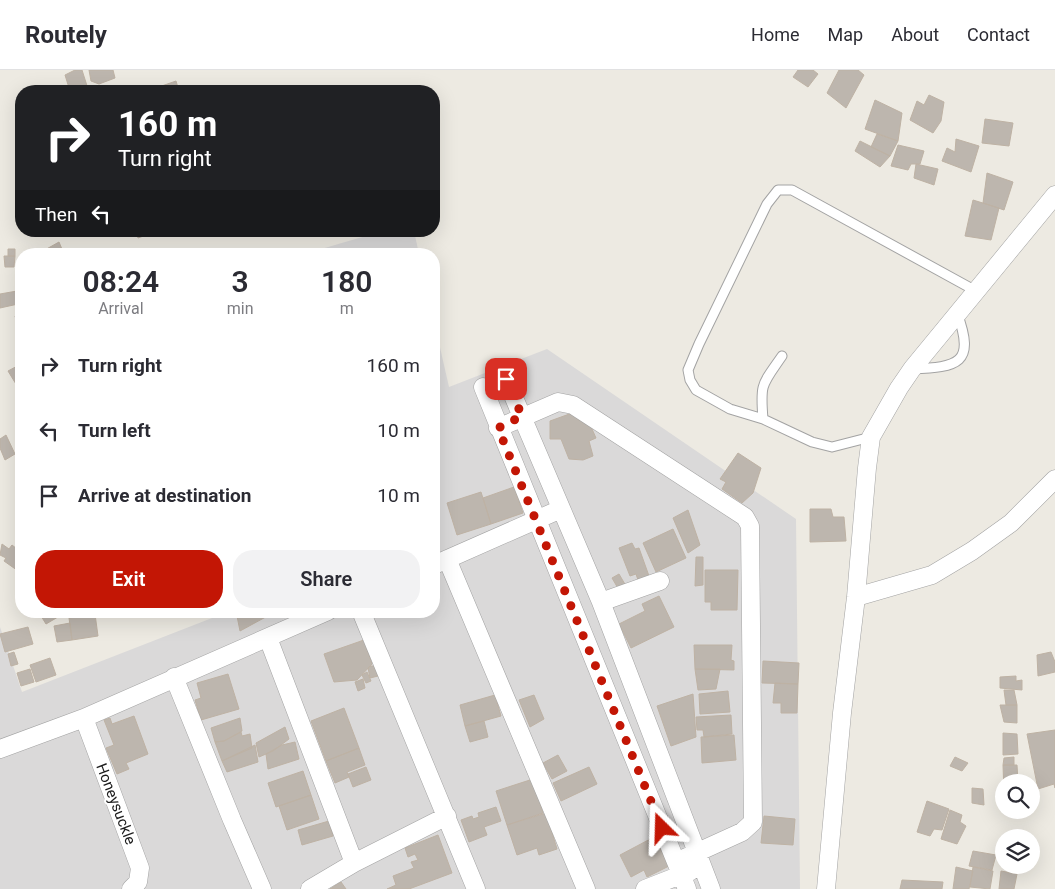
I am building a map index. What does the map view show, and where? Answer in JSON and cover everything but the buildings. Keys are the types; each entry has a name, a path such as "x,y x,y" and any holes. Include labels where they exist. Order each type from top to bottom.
{"street":[{"path":"826,889 842,713 856,596 867,468 872,437 899,388 912,369 1055,195"},
{"path":"506,379 601,602 711,889"},
{"path":"483,387 498,428 681,875"},
{"path":"498,428 558,402 574,405 745,517 750,526 754,813 752,822 742,832 681,875 645,889"},
{"path":"856,596 932,575 1011,523 1055,480"},
{"path":"561,509 440,562 586,889"},
{"path":"601,602 660,581"},
{"path":"364,618 476,889"},
{"path":"0,749 84,718 174,677 268,638 286,620"},
{"path":"268,638 354,864"},
{"path":"174,677 262,889"},
{"name":"Honeysuckle","path":"84,718 140,868 138,882 130,889"},
{"path":"310,889 447,816"}],"lane":[{"path":"872,437 832,447 812,442 763,419 730,409 696,390 690,380 688,370 767,204 778,190 792,190 976,290"},
{"path":"912,369 949,365 961,358 966,341 957,313"},
{"path":"763,419 761,392 763,383 782,356"}],"shaded area":[{"path":"362,237 415,237 418,248 325,248"},
{"path":"440,347 449,387 547,349 796,519 800,889 0,889 0,627 22,692 212,618 440,618"}],"route":[{"path":"506,379 522,416 498,428 662,828"}]}
